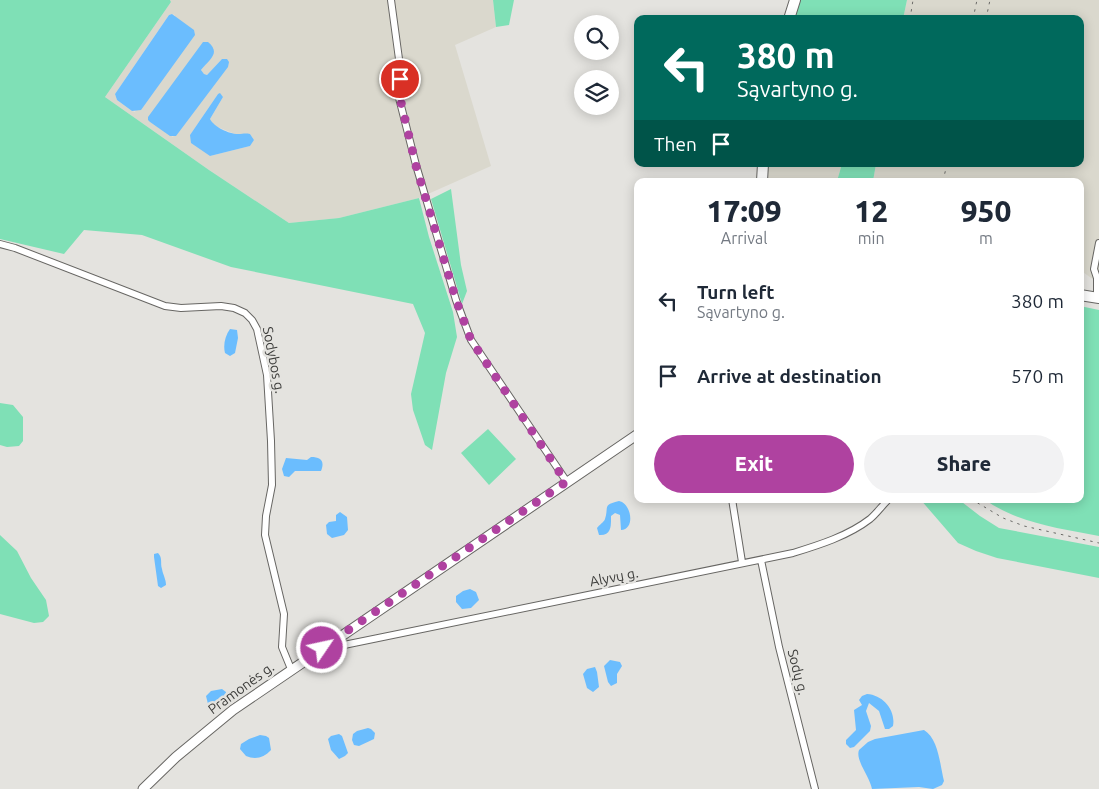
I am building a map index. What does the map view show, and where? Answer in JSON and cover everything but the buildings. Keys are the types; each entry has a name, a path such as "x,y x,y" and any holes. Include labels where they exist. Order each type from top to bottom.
{"highway":[{"path":"790,15 795,0"},
{"path":"1084,296 1098,298"}],"main road":[{"name":"Pramonės g.","path":"143,789 206,731 233,710 634,437"}],"street":[{"path":"391,0 400,59 400,98 416,166 456,300 471,340 566,482"},
{"path":"1098,298 1094,269 1099,243"},
{"name":"Sodybos g.","path":"0,244 44,258 165,306 181,308 221,306 234,308 245,313 252,320 258,329 269,396 272,485 266,516 265,535 284,614 282,647 291,669"},
{"path":"733,503 742,562"},
{"name":"Alyvų g.","path":"338,637 344,645 793,553 839,536 859,526 871,518 885,503"},
{"name":"Sodų g.","path":"761,560 779,647 816,789"}],"shaded area":[{"path":"170,0 493,0 496,27 455,45 491,166 419,198 339,218 289,223 105,97 171,2","holes":["169,15 175,15 135,112 132,111 117,100 115,94","214,54 201,70 204,74 207,75 222,59 173,137 150,122","218,94 220,94 223,97 210,119 211,122 215,126 235,134 250,134 254,140 250,146 210,156 190,135"]},
{"path":"907,0 1099,0 1099,281 1094,280 1084,273 1084,178 874,178 875,167 1084,167 1084,15 904,15"},
{"path":"768,167 841,167 838,178 767,178"}],"green space":[{"path":"0,0 170,0 171,2 105,97 289,223 339,218 419,198 429,237 453,312 457,337 446,373 432,450 425,445 413,410 411,394 425,333 413,304 231,267 142,235 84,230 64,254 0,239"},
{"path":"493,0 514,0 509,25 496,27"},
{"path":"800,0 907,0 904,15 796,15"},
{"path":"841,167 875,167 874,178 838,178"},
{"path":"451,189 461,265 467,291 462,304 431,199"},
{"path":"1084,307 1099,310 1099,536 1039,524 1010,514 990,503 1084,503"},
{"path":"0,403 13,405 23,417 23,441 19,446 7,447 0,445"},
{"path":"488,429 516,459 489,485 461,453"},
{"path":"923,503 963,503 999,528 1099,547 1099,578 997,558 958,543"},
{"path":"0,535 17,551 31,578 46,600 49,616 43,622 34,623 0,614"}],"water":[{"path":"172,14 194,30 195,35 141,110 132,111 117,100 115,94 169,15"},
{"path":"203,42 208,42 214,49 213,56 201,70 204,74 207,75 222,59 227,59 229,62 228,67 176,136 170,136 150,122 148,117"},
{"path":"220,93 223,97 210,119 212,122 222,130 230,133 250,134 254,140 250,146 210,156 191,143 190,135"},
{"path":"230,329 237,330 238,338 235,353 230,356 225,353 224,347"},
{"path":"311,457 321,460 323,465 321,471 295,471 289,477 284,476 282,469 286,458 307,460"},
{"path":"619,501 629,511 629,525 626,529 621,530 620,515 615,513 611,516 609,532 599,535 597,528 605,519 608,505"},
{"path":"340,512 347,517 348,530 344,535 332,538 327,534 326,525 329,522 336,521 336,515"},
{"path":"158,553 166,583 161,588 158,586 154,557 154,554"},
{"path":"470,589 476,592 479,600 471,608 462,609 456,602 456,596"},
{"path":"610,660 620,662 622,666 617,674 617,683 611,686 608,682 604,666"},
{"path":"595,667 599,687 593,692 587,688 583,674 587,669"},
{"path":"222,689 226,692 225,698 215,706 208,704 206,696 211,691"},
{"path":"867,694 878,697 887,704 892,714 893,726 885,729 879,711 869,703 866,711 871,726 870,731 854,747 850,748 846,744 846,740 856,730 854,710 862,705 859,700"},
{"path":"368,728 375,733 374,739 359,746 354,745 352,740 353,734"},
{"path":"924,730 929,734 936,746 944,781 942,785 933,789 919,787 872,789 859,759 859,750 875,739"},
{"path":"339,734 342,736 348,753 339,759 331,750 328,739"},
{"path":"260,735 269,738 271,750 259,758 246,756 240,749 241,744"}],"railway":[{"path":"911,15 913,0"},
{"path":"974,15 977,0"},
{"path":"987,15 990,0"},
{"path":"944,178 946,167"},
{"path":"978,503 1003,518 1024,526 1099,543"}],"route":[{"path":"322,648 566,482 471,340 456,300 416,166 400,98 400,79"}]}
